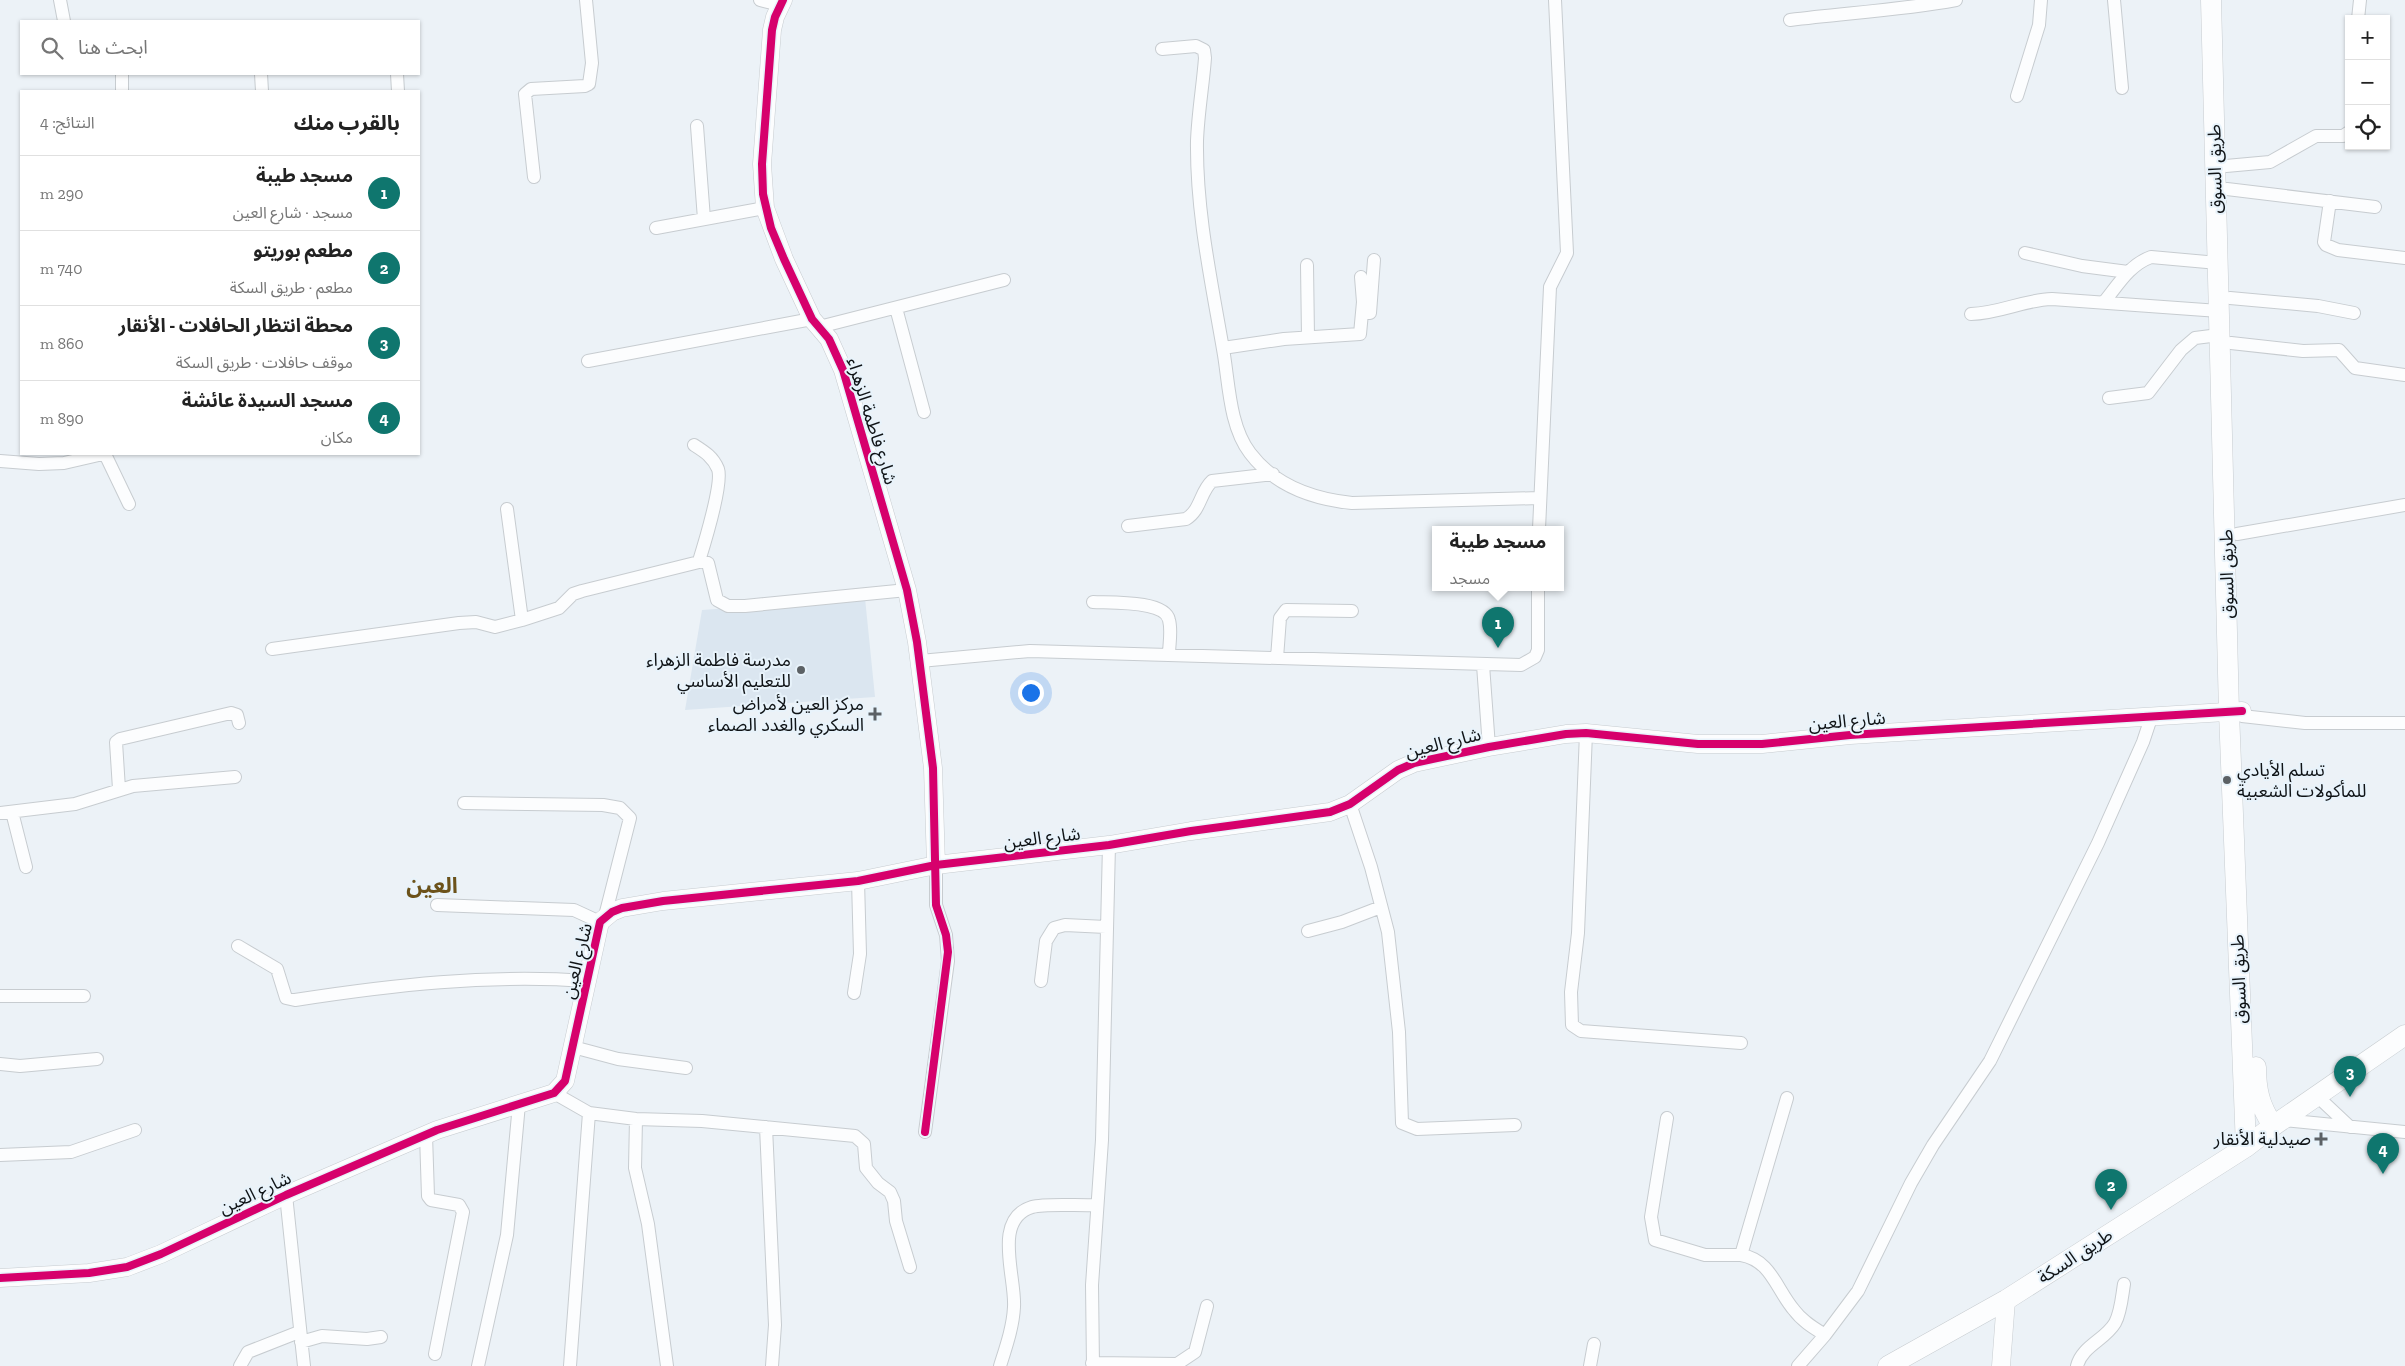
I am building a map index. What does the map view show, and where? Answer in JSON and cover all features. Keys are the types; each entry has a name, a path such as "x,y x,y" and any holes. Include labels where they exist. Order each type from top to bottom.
{"main road":[{"name":"طريق السوق","path":"2211,0 2218,263 2225,304"},
{"name":"طريق السوق","path":"2222,0 2227,189 2225,339 2238,713 2256,1093 2263,1111 2278,1123"},
{"name":"طريق السوق","path":"2225,339 2237,534 2238,713 2246,1147"},
{"name":"طريق السكة","path":"1888,1366 2006,1300 2246,1147 2405,1035"}],"street":[{"path":"60,0 64,20"},
{"path":"534,177 525,94 531,89 585,86 589,84 592,63 586,0"},
{"path":"760,0 782,3"},
{"path":"1539,526 1550,287 1567,253 1555,0"},
{"path":"1790,20 1859,11 1911,8 1956,0"},
{"path":"2017,96 2039,25 2042,0"},
{"path":"2114,0 2122,88"},
{"path":"2358,15 2360,0"},
{"name":"شارع فاطمة الزهراء","path":"782,3 772,30 768,77 762,164 766,208 784,259 816,323 834,348 843,370 907,590 920,661 933,768 936,865"},
{"path":"1162,48 1196,46 1204,50 1205,58 1197,141 1206,261 1234,411 1244,444 1251,454 1273,474 1300,492 1329,501 1352,503 1539,498"},
{"path":"122,75 122,90"},
{"path":"261,75 262,90"},
{"path":"397,75 398,90"},
{"path":"697,126 704,219"},
{"path":"2226,166 2270,162 2316,136 2345,135"},
{"path":"2227,189 2375,207"},
{"path":"2330,201 2324,242 2326,245 2338,250 2405,258"},
{"path":"656,228 766,208"},
{"path":"2024,253 2082,266 2128,272"},
{"path":"2104,302 2128,272 2141,261 2151,257 2218,263"},
{"path":"1223,348 1308,337 1366,333 1369,327 1374,260"},
{"path":"1307,265 1308,337"},
{"path":"1360,334 1363,302 1361,277"},
{"path":"588,361 896,308 1004,280"},
{"path":"1971,314 1992,314 2032,300 2318,306 2354,313"},
{"path":"896,308 924,412"},
{"path":"2109,398 2148,393 2181,350 2195,338 2225,339 2302,351 2339,350 2355,368 2405,375"},
{"path":"694,445 711,456 719,472 711,522 699,561"},
{"path":"0,461 38,464 64,462 99,455"},
{"path":"104,455 129,504"},
{"path":"1128,526 1186,518 1194,514 1205,487 1212,481 1273,474"},
{"path":"2237,534 2405,505"},
{"path":"507,510 522,620"},
{"path":"272,650 458,623 476,622 495,627 560,608 570,597 582,591 699,561 708,563 714,593 722,604 728,606 745,606 907,590"},
{"path":"920,661 1030,651 1521,665 1535,657 1538,650 1538,591"},
{"path":"1093,602 1149,606 1164,612 1169,619 1169,655"},
{"path":"1277,658 1280,618 1286,610 1352,611"},
{"path":"1483,665 1490,747"},
{"path":"119,789 116,742 120,739 232,713 237,715 239,722"},
{"path":"2238,713 2305,723 2405,723"},
{"name":"شارع العين","path":"0,1278 89,1273 127,1267 161,1254 286,1195 426,1135 554,1092 565,1081 603,919 622,908 663,901 858,881 936,865 1109,845 1191,831 1330,812 1350,804 1398,770 1414,763 1566,734 1586,733 1698,744 1752,744 2152,715 2238,713"},
{"path":"1798,1366 1825,1335 1858,1291 1911,1183 1933,1144 1990,1061 2098,843 2144,742 2152,715"},
{"path":"1586,733 1578,933 1571,992 1572,1025 1581,1031 1741,1043"},
{"path":"26,867 6,812 75,804 119,789 235,777"},
{"path":"437,905 574,910 603,919 630,818 620,808 603,805 464,803"},
{"path":"1350,804 1371,867 1388,932 1399,1032 1402,1123 1417,1129 1515,1125"},
{"path":"1109,845 1102,1130 1092,1276 1092,1364 1177,1364 1195,1352 1207,1306"},
{"path":"925,1132 948,961 946,935 936,905 936,865"},
{"path":"854,993 860,954 858,881"},
{"path":"1308,931 1342,922 1381,907"},
{"path":"1041,981 1046,941 1054,928 1065,925 1106,927"},
{"path":"238,946 276,969 286,998 295,1000 428,981 511,978 587,981"},
{"path":"0,996 84,996"},
{"path":"573,1047 618,1059 686,1068"},
{"path":"0,1064 20,1066 97,1058"},
{"path":"554,1092 588,1113 636,1119 766,1127 855,1136 864,1144 866,1168 890,1192 894,1201 896,1221 910,1266"},
{"path":"2317,1096 2350,1127"},
{"path":"1740,1255 1787,1098"},
{"path":"478,1366 507,1235 519,1104"},
{"path":"570,1366 588,1113"},
{"path":"1667,1118 1651,1217 1654,1240 1704,1255 1740,1255 1749,1257 1764,1266 1794,1311 1825,1335"},
{"path":"636,1119 635,1168 649,1233 668,1366"},
{"path":"2278,1123 2405,1132"},
{"path":"766,1127 775,1325 772,1366"},
{"path":"0,1155 71,1152 135,1130"},
{"path":"426,1135 425,1180 428,1196 431,1200 460,1205 463,1212 435,1354"},
{"path":"286,1195 304,1366"},
{"path":"1000,1366 1010,1332 1014,1308 1008,1253 1014,1218 1033,1207 1097,1206"},
{"path":"2077,1366 2078,1359 2110,1330 2116,1321 2124,1284"},
{"path":"2001,1366 2006,1300"},
{"path":"240,1366 248,1352 300,1337 322,1336 367,1339 381,1336"},
{"path":"1590,1366 1594,1344"}],"shaded area":[{"path":"865,598 875,697 685,710 702,610"}],"cycle path":[{"path":"783,0 775,17 772,30 762,164 763,194 771,228 784,259 812,319 829,339 843,370 907,590 917,642 933,768 936,905 946,935 948,952 925,1132"},
{"path":"0,1278 89,1273 127,1267 161,1254 286,1195 437,1130 554,1093 565,1081 600,922 612,912 622,908 663,901 858,881 936,865 1109,845 1191,831 1330,812 1350,804 1398,770 1414,763 1489,747 1566,734 1586,733 1698,744 1762,744 1850,735 2242,711"}],"place":[{"name":"مسجد طيبة","path":"1498,648"},
{"name":"مدرسة فاطمة الزهراء للتعليم الأساسي","path":"801,670"},
{"name":"مركز العين لأمراض السكري والغدد الصماء","path":"875,714"},
{"name":"تسلم الأيادي للمأكولات الشعبية","path":"2227,780"},
{"name":"محطة انتظار الحافلات - الأنقار","path":"2350,1097"},
{"name":"صيدلية الأنقار","path":"2321,1139"},
{"name":"مسجد السيدة عائشة","path":"2383,1174"},
{"name":"مطعم بوريتو","path":"2111,1210"}],"district":[{"name":"العين","path":"432,885"}]}
